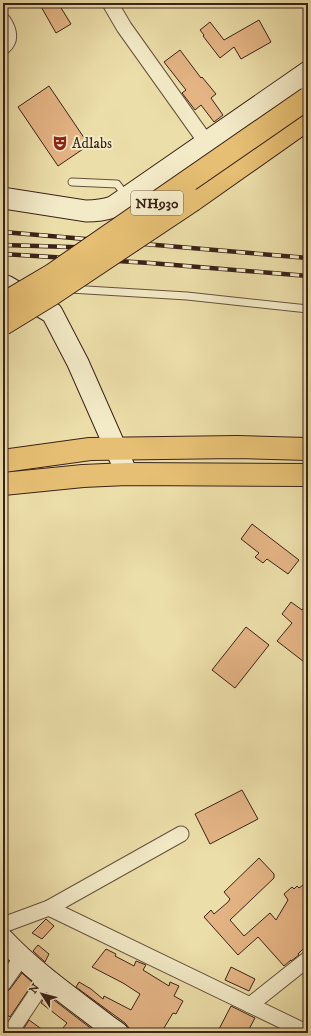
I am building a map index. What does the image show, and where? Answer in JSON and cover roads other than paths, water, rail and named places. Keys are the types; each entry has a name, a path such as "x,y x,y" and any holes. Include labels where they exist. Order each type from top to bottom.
{"main road":[{"name":"NH930","path":"4,293 52,275 308,98"},
{"name":"NH930","path":"3,324 52,294 186,204 308,119"},
{"path":"3,461 90,449 115,448 237,447 308,449"},
{"path":"195,475 196,448"},
{"path":"3,484 83,476 127,474 308,475"}],"street":[{"path":"110,3 124,27 206,142"},
{"path":"3,21 9,35 8,41 3,47"},
{"path":"3,198 86,211 104,210 113,207 308,72"},
{"path":"4,293 52,313 78,363 127,474"},
{"path":"3,925 49,908 181,834"},
{"path":"49,908 308,1033"},
{"path":"3,939 46,979 110,1031"},
{"path":"3,984 22,957"},
{"path":"250,1005 308,959"},
{"path":"294,970 308,975"},
{"path":"10,1033 46,979"}],"lane":[{"path":"72,182 117,184 127,198"},
{"path":"4,293 187,296 308,308"}],"railway":[{"path":"3,232 308,258"},
{"path":"3,245 137,249"},
{"path":"3,254 150,263 308,276"}],"place":[{"name":"Adlabs","path":"60,143"}]}
